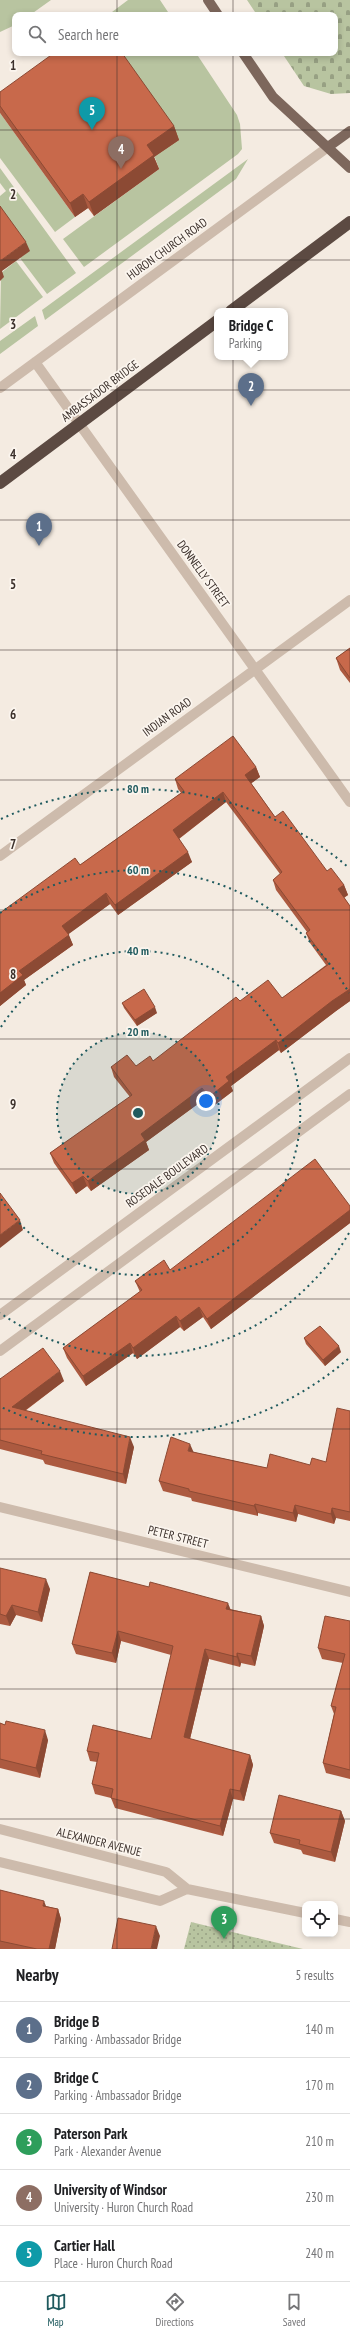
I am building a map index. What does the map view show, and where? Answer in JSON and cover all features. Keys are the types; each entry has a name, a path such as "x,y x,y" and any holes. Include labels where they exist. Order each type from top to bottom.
{"highway":[{"path":"235,308 350,222"},
{"name":"AMBASSADOR BRIDGE","path":"0,483 214,323"}],"main road":[{"path":"208,0 216,12"},
{"path":"245,56 273,97 350,168"},
{"name":"HURON CHURCH ROAD","path":"328,147 350,131"}],"street":[{"name":"HURON CHURCH ROAD","path":"0,388 328,147"},
{"name":"DONNELLY STREET","path":"35,362 350,802"},
{"name":"INDIAN ROAD","path":"0,856 350,600"},
{"name":"ROSEDALE BOULEVARD","path":"0,1314 350,1058"},
{"path":"0,1351 350,1094"},
{"name":"PETER STREET","path":"0,1507 350,1592"},
{"name":"ALEXANDER AVENUE","path":"0,1829 166,1872 187,1889 302,1912"},
{"path":"0,1862 160,1901 187,1889"},
{"path":"338,1920 350,1922"}],"green space":[{"path":"0,0 51,0 34,12 12,12 12,26 0,32"},
{"path":"128,0 160,0 168,12 112,12"},
{"path":"247,0 350,0 350,93 331,94 304,86 284,56 338,56 338,12 255,12"},
{"path":"118,56 198,56 237,115 240,124 242,149 238,154 84,267 63,239 159,169"},
{"path":"0,113 75,217 55,232 0,158"},
{"path":"248,159 236,179 45,320 42,310"},
{"path":"0,168 76,273 47,294 20,258 29,251 0,210 0,196 6,191 0,183"},
{"path":"16,261 43,297 0,329 1,273"},
{"path":"35,316 38,326 0,354 0,341"},
{"path":"191,1922 303,1949 184,1949"}],"building":[{"path":"50,56 124,56 174,126 147,145 154,155 89,202 83,194 70,203 0,106 0,92"},
{"path":"0,206 26,242 0,261"},
{"path":"350,648 350,678 336,658"},
{"path":"233,736 256,767 245,775 275,817 283,811 327,871 331,868 344,885 338,889 350,906 350,989 332,1001 278,1043 276,1040 226,1077 229,1081 209,1097 202,1088 141,1134 145,1140 88,1181 83,1176 72,1183 50,1153 132,1095 111,1067 127,1055 136,1066 150,1056 153,1061 236,997 240,1001 268,980 282,998 329,964 306,933 310,930 273,880 282,872 223,792 173,830 188,852 115,905 106,893 62,926 69,935 19,971 23,975 0,993 0,913 75,858 80,865 184,791 175,779"},
{"path":"144,989 155,1007 135,1020 122,1003"},
{"path":"315,1159 350,1206 350,1210 207,1319 199,1307 180,1321 176,1316 133,1348 130,1343 83,1376 63,1348 142,1290 135,1281 164,1260 170,1270"},
{"path":"0,1193 20,1220 0,1235"},
{"path":"320,1326 339,1346 323,1360 304,1338"},
{"path":"43,1348 60,1371 12,1407 130,1437 123,1474 41,1454 42,1451 0,1440 0,1379"},
{"path":"337,1408 350,1411 350,1512 332,1508 331,1514 295,1505 293,1513 255,1504 254,1506 189,1491 189,1489 159,1481 171,1437 190,1444 188,1451 267,1468 270,1454 310,1465 312,1458 326,1462"},
{"path":"0,1568 46,1579 38,1612 12,1605 6,1616 0,1614"},
{"path":"90,1572 149,1587 150,1582 228,1603 226,1609 261,1616 251,1656 237,1653 237,1657 205,1649 184,1737 250,1755 240,1791 230,1789 220,1826 111,1798 113,1789 92,1784 99,1753 87,1751 93,1725 151,1739 173,1646 118,1631 112,1653 72,1644"},
{"path":"325,1616 350,1621 350,1770 323,1763 336,1707 331,1706 345,1654 318,1648"},
{"path":"6,1721 45,1730 36,1768 0,1759 0,1723 5,1725"},
{"path":"279,1795 341,1811 331,1852 299,1844 300,1840 270,1833"},
{"path":"0,1890 44,1901 43,1906 58,1909 49,1949 37,1949 0,1941"},
{"path":"118,1918 156,1926 151,1949 112,1949"}],"place":[{"name":"Cartier Hall","path":"92,130"},
{"name":"University of Windsor","path":"121,169"},
{"name":"Bridge C","path":"251,406"},
{"name":"Bridge B","path":"39,546"},
{"name":"Paterson Park","path":"224,1939"}]}
